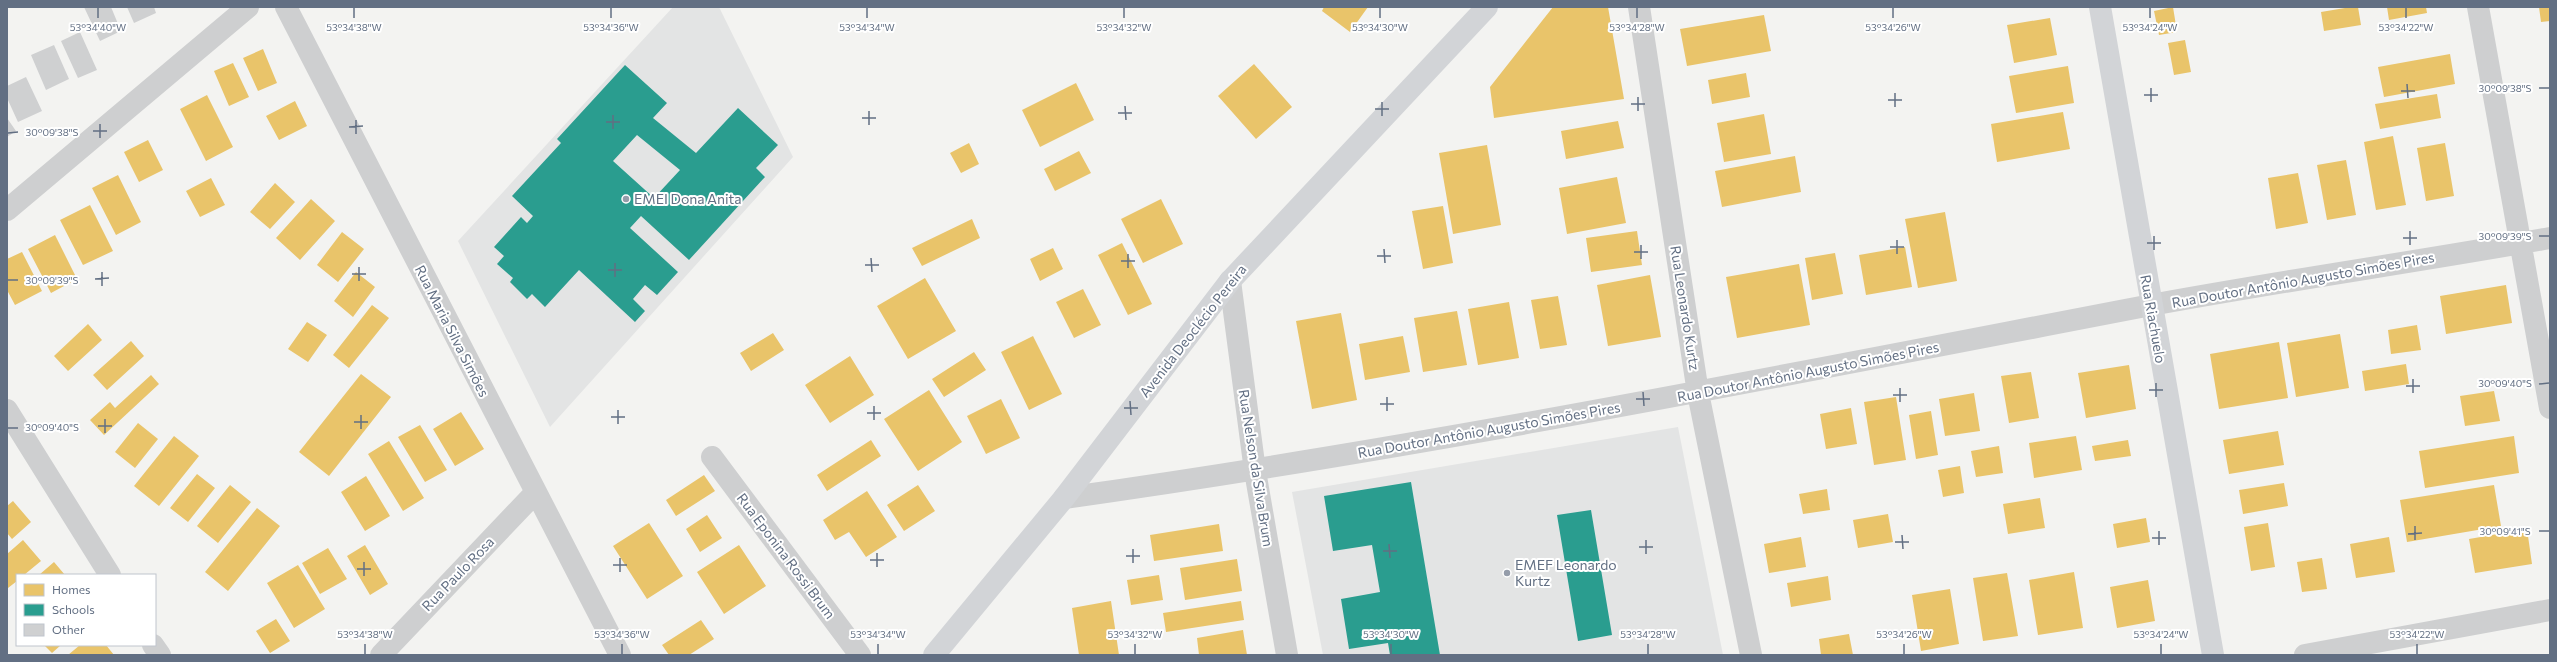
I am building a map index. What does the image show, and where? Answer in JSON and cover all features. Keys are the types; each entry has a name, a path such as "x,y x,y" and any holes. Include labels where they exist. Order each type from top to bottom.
{"street":[{"path":"7,210 248,7"},
{"name":"Rua Maria Silva Simões","path":"286,7 535,493 620,655"},
{"name":"Avenida Deoclécio Pereira","path":"934,655 1064,498 1230,280 1488,7"},
{"name":"Rua Leonardo Kurtz","path":"1639,7 1698,394 1751,655"},
{"name":"Rua Riachuelo","path":"2100,7 2213,655"},
{"path":"2478,7 2550,408"},
{"name":"Rua Doutor Antônio Augusto Simões Pires","path":"1064,498 1255,471 1698,394 2151,305 2550,238"},
{"name":"Rua Nelson da Silva Brum","path":"1230,280 1255,471 1287,655"},
{"path":"7,410 109,574"},
{"name":"Rua Eponina Rossi Brum","path":"712,457 860,655"},
{"name":"Rua Paulo Rosa","path":"381,655 535,493"},
{"path":"2305,655 2550,610"},
{"path":"154,646 160,655"}],"shaded area":[{"name":"EMEI Dona Anita","path":"673,7 719,7 793,157 550,427 458,241"},
{"name":"EMEF Leonardo Kurtz","path":"1678,427 1723,655 1323,655 1292,492"}],"building: Homes":[{"path":"1324,7 1368,7 1350,32 1322,11"},
{"path":"1553,7 1608,7 1624,99 1494,118 1490,87"},
{"path":"2173,7 2177,32 2159,35 2154,11"},
{"path":"2358,7 2361,25 2324,31 2321,12"},
{"path":"2387,7 2426,7 2427,13 2389,20"},
{"path":"2539,7 2550,7 2550,21 2541,22"},
{"path":"1764,15 1771,51 1687,66 1680,29"},
{"path":"2050,18 2057,55 2014,63 2007,25"},
{"path":"2185,40 2191,72 2174,75 2168,43"},
{"path":"263,49 277,83 258,91 243,58"},
{"path":"2450,54 2455,84 2384,97 2378,67"},
{"path":"233,63 249,97 229,106 214,71"},
{"path":"1254,64 1292,107 1256,139 1218,96"},
{"path":"2068,66 2074,103 2016,113 2009,76"},
{"path":"1746,73 1750,97 1712,104 1708,80"},
{"path":"1076,83 1094,120 1040,147 1022,110"},
{"path":"2437,94 2441,118 2380,129 2375,104"},
{"path":"207,95 233,147 206,161 180,109"},
{"path":"295,101 307,126 279,140 266,116"},
{"path":"2063,112 2070,149 1997,162 1991,124"},
{"path":"1764,114 1771,154 1724,162 1717,123"},
{"path":"1618,121 1624,148 1566,159 1561,131"},
{"path":"2393,136 2406,205 2376,210 2364,142"},
{"path":"148,140 163,170 139,182 124,152"},
{"path":"969,143 979,164 961,173 950,153"},
{"path":"2445,143 2454,196 2426,201 2417,148"},
{"path":"1487,145 1501,225 1453,234 1439,153"},
{"path":"1079,151 1091,173 1055,191 1044,169"},
{"path":"1795,156 1801,192 1722,207 1715,171"},
{"path":"2346,160 2356,215 2327,220 2317,165"},
{"path":"2298,173 2308,223 2276,229 2268,178"},
{"path":"118,175 141,222 116,235 92,188"},
{"path":"1617,177 1626,223 1567,234 1559,188"},
{"path":"211,178 225,205 200,217 186,191"},
{"path":"275,183 295,202 270,229 250,212"},
{"path":"311,199 335,221 300,260 276,238"},
{"path":"1161,199 1183,244 1143,263 1121,219"},
{"path":"90,205 113,251 83,265 60,220"},
{"path":"1443,206 1453,263 1423,269 1412,211"},
{"path":"1945,212 1957,281 1918,288 1905,219"},
{"path":"972,219 980,238 922,266 912,248"},
{"path":"1637,231 1642,265 1591,272 1586,238"},
{"path":"342,232 364,249 338,282 317,265"},
{"path":"55,235 77,279 51,293 28,249"},
{"path":"1122,243 1152,304 1128,315 1098,255"},
{"path":"1905,247 1912,287 1866,295 1859,255"},
{"path":"1053,248 1063,269 1040,281 1030,259"},
{"path":"22,252 42,291 15,305 7,290 7,259"},
{"path":"1835,253 1843,294 1812,300 1805,258"},
{"path":"1799,264 1810,325 1737,338 1726,277"},
{"path":"356,272 375,287 353,317 334,301"},
{"path":"1650,275 1661,337 1608,346 1597,285"},
{"path":"925,278 956,331 908,359 877,306"},
{"path":"2506,285 2512,323 2446,334 2440,296"},
{"path":"1083,289 1101,325 1074,338 1056,302"},
{"path":"1558,296 1567,345 1540,349 1531,300"},
{"path":"1509,302 1519,358 1478,365 1468,309"},
{"path":"372,305 389,318 349,368 333,355"},
{"path":"1457,311 1467,365 1423,372 1414,318"},
{"path":"1341,313 1357,400 1312,409 1296,321"},
{"path":"307,322 327,335 308,362 288,349"},
{"path":"88,324 102,340 68,371 54,356"},
{"path":"2417,325 2421,350 2391,354 2388,330"},
{"path":"773,333 784,350 751,371 740,353"},
{"path":"2340,334 2349,388 2296,397 2287,343"},
{"path":"1033,336 1062,394 1029,410 1001,352"},
{"path":"1403,336 1410,372 1365,380 1359,344"},
{"path":"131,341 144,356 107,390 93,375"},
{"path":"2279,342 2288,398 2219,409 2210,354"},
{"path":"974,352 986,370 944,397 932,379"},
{"path":"850,356 874,395 830,423 805,385"},
{"path":"2406,364 2409,384 2365,391 2362,371"},
{"path":"2129,365 2136,409 2086,418 2078,373"},
{"path":"2031,372 2039,418 2009,423 2001,376"},
{"path":"361,374 391,397 329,476 299,452"},
{"path":"151,375 159,384 104,435 90,420 110,402 115,408"},
{"path":"929,390 962,442 918,471 884,419"},
{"path":"2494,391 2500,421 2465,426 2460,396"},
{"path":"1974,393 1980,431 1945,436 1939,399"},
{"path":"1896,397 1906,460 1874,465 1864,402"},
{"path":"1001,399 1020,438 986,454 967,416"},
{"path":"1851,408 1857,444 1826,449 1820,414"},
{"path":"1931,411 1938,455 1916,459 1909,415"},
{"path":"461,412 484,449 455,466 433,429"},
{"path":"138,423 158,439 135,468 115,452"},
{"path":"420,425 447,470 425,482 398,437"},
{"path":"2278,431 2284,465 2229,474 2223,440"},
{"path":"174,436 199,456 159,506 134,486"},
{"path":"2076,436 2082,470 2034,478 2029,443"},
{"path":"2514,436 2519,473 2425,488 2419,451"},
{"path":"871,440 881,456 827,491 817,475"},
{"path":"2128,440 2131,456 2095,461 2092,446"},
{"path":"389,441 424,498 403,511 368,454"},
{"path":"1999,446 2003,473 1976,477 1971,451"},
{"path":"1960,466 1964,493 1943,497 1938,470"},
{"path":"197,474 215,488 188,522 170,508"},
{"path":"704,475 715,491 676,516 666,500"},
{"path":"366,476 390,516 365,531 341,492"},
{"path":"2284,483 2288,506 2243,514 2239,490"},
{"path":"230,485 251,502 218,543 197,526"},
{"path":"918,485 935,511 904,531 887,505"},
{"path":"2494,485 2501,526 2407,542 2400,500"},
{"path":"1827,489 1830,510 1803,514 1799,494"},
{"path":"867,491 897,537 866,557 849,532 835,540 823,520"},
{"path":"2040,498 2045,528 2008,534 2003,504"},
{"path":"13,501 31,522 12,539 7,533 7,506"},
{"path":"257,508 280,526 228,591 205,572"},
{"path":"1888,514 1893,542 1858,548 1853,520"},
{"path":"707,515 722,538 700,552 686,529"},
{"path":"2146,518 2150,542 2117,548 2113,524"},
{"path":"649,523 683,576 647,599 613,546"},
{"path":"2268,523 2275,567 2251,571 2244,527"},
{"path":"1219,524 1223,551 1154,561 1150,535"},
{"path":"2527,529 2532,564 2475,573 2469,539"},
{"path":"1801,537 1806,567 1769,573 1764,544"},
{"path":"2389,537 2395,572 2356,578 2350,544"},
{"path":"23,540 41,561 25,574 16,574 16,582 8,588 7,554"},
{"path":"365,545 388,584 370,595 347,556"},
{"path":"739,545 766,586 724,614 697,572"},
{"path":"328,548 347,579 320,594 302,563"},
{"path":"2322,558 2327,589 2302,592 2297,562"},
{"path":"1237,559 1242,591 1185,600 1180,568"},
{"path":"54,562 64,574 40,574"},
{"path":"298,565 325,609 294,628 267,583"},
{"path":"2074,572 2083,628 2038,635 2029,580"},
{"path":"2007,573 2018,636 1983,641 1973,578"},
{"path":"1159,575 1163,600 1131,605 1127,580"},
{"path":"1828,576 1831,600 1791,607 1787,583"},
{"path":"2148,580 2155,621 2117,628 2110,587"},
{"path":"1950,589 1959,644 1921,651 1912,595"},
{"path":"1111,601 1119,655 1079,655 1072,608"},
{"path":"1241,601 1244,620 1166,632 1163,613"},
{"path":"276,619 290,641 270,653 256,631"},
{"path":"701,620 714,639 689,655 669,655 662,645"},
{"path":"1243,630 1247,655 1199,655 1197,638"},
{"path":"1849,634 1853,655 1821,655 1819,639"},
{"path":"45,646 60,646 52,653"},
{"path":"79,646 107,646 114,655 68,655"}],"building: Schools":[{"path":"625,65 667,103 653,118 696,153 738,108 778,145 756,168 765,177 689,260 641,216 630,228 678,272 657,295 645,285 633,299 645,311 635,322 579,270 545,307 532,294 527,299 510,282 513,278 497,264 504,256 494,247 521,217 527,223 533,216 512,196 561,143 557,139","holes":["637,135 680,170 654,198 613,161"]},
{"path":"1411,482 1440,655 1390,655 1388,643 1349,649 1341,599 1380,592 1372,545 1333,551 1324,496"},
{"path":"1591,510 1612,635 1578,641 1557,515"}],"building: Other":[{"path":"84,7 111,7 121,31 100,41"},
{"path":"127,7 154,7 156,13 134,23"},
{"path":"80,32 97,70 78,78 61,41"},
{"path":"54,45 69,79 46,90 31,55"},
{"path":"26,77 42,111 18,122 7,98 7,86"},
{"path":"7,118 16,131 7,137"}],"place":[{"name":"EMEI Dona Anita","path":"626,199"},
{"name":"EMEF Leonardo Kurtz","path":"1507,573"}]}
